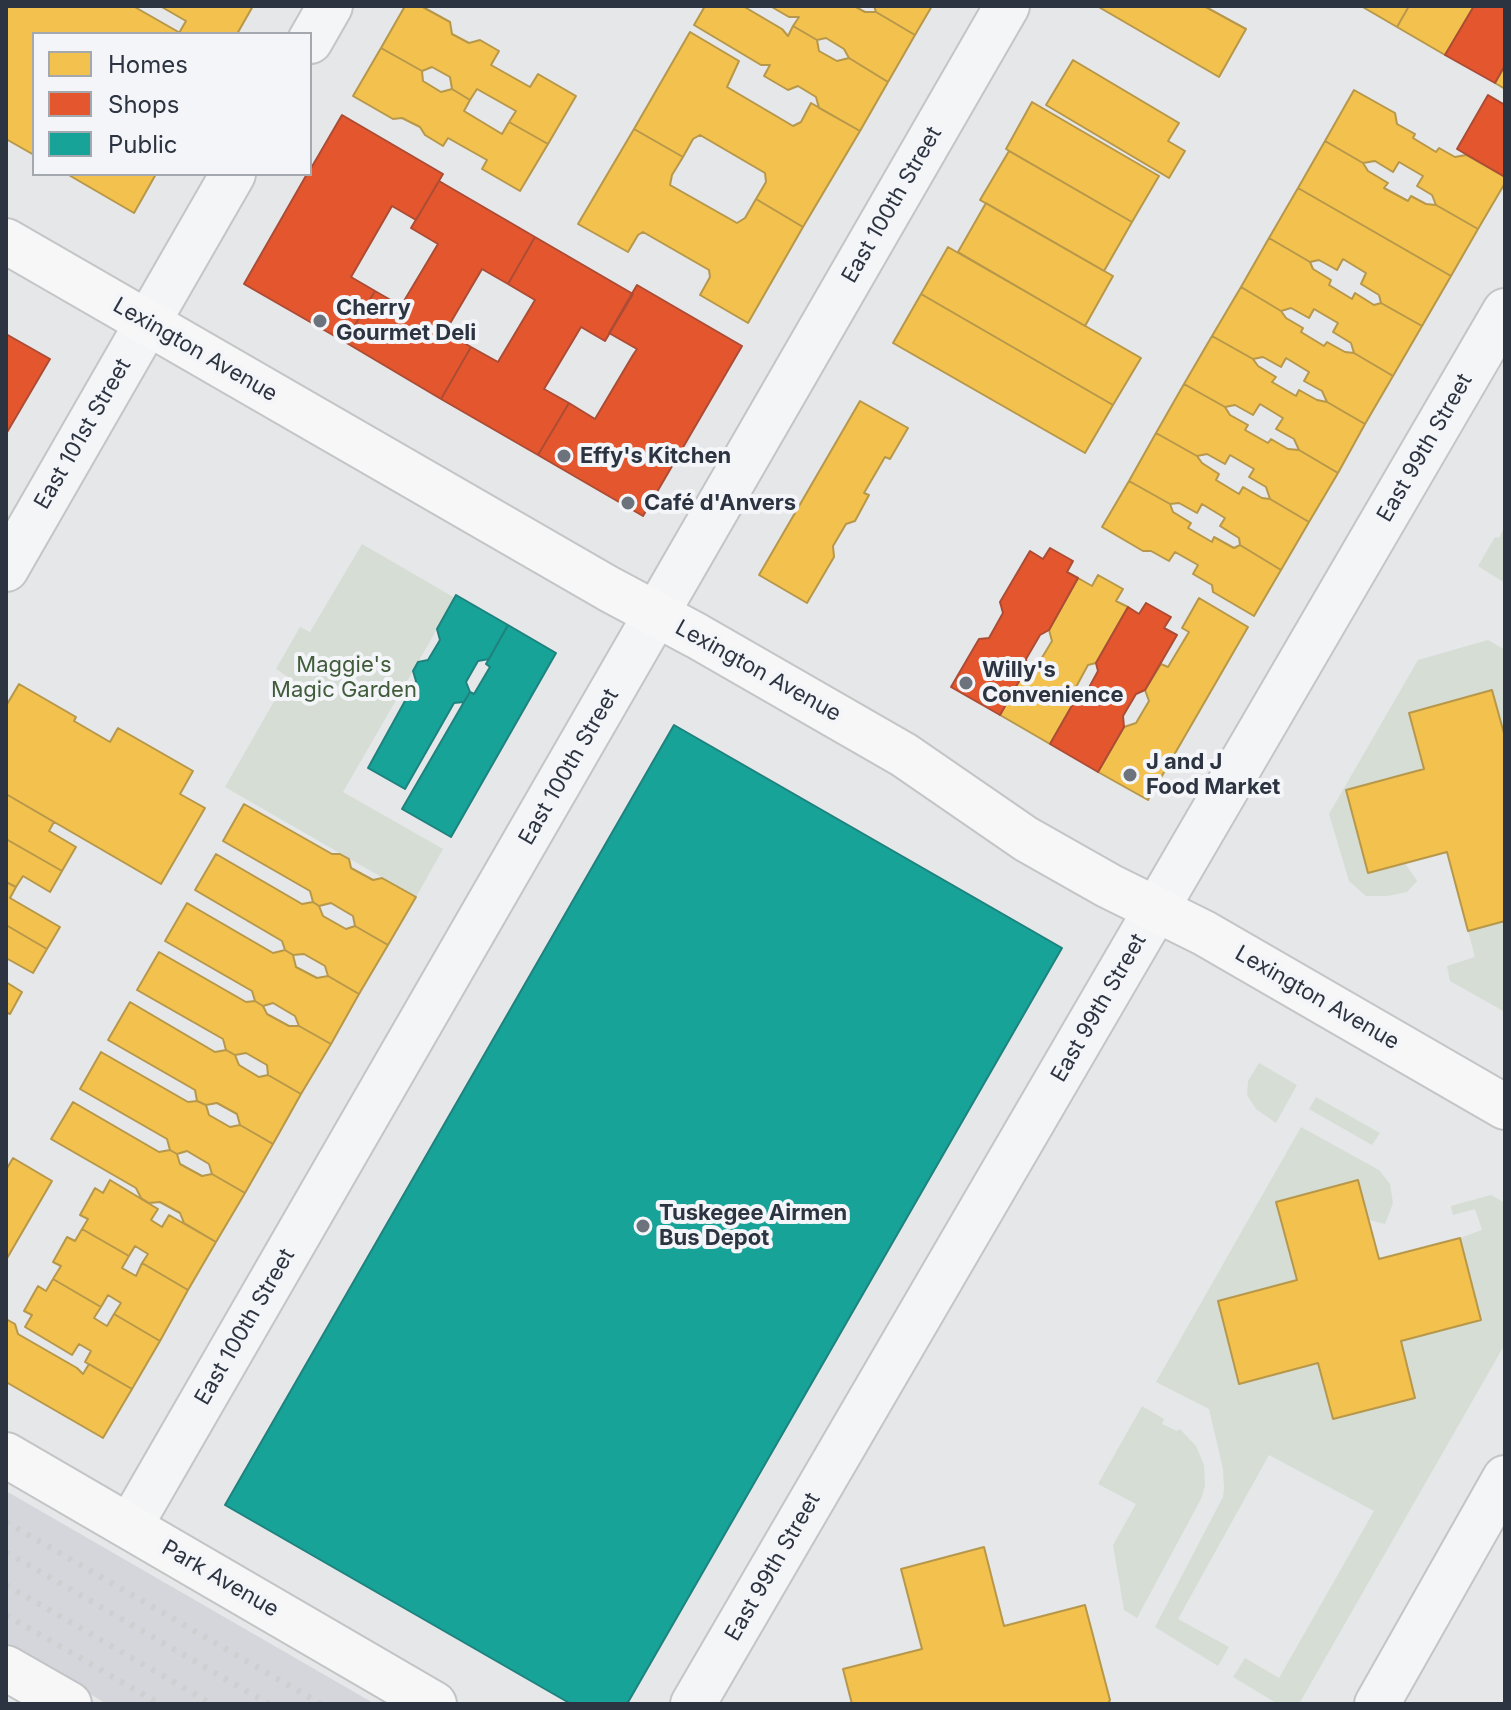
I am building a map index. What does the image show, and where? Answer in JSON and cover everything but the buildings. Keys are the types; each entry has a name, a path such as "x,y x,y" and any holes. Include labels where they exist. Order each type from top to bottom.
{"main road":[{"name":"Lexington Avenue","path":"6,241 597,583 904,755 1026,839 1204,933 1505,1107"},
{"name":"Park Avenue","path":"6,1455 434,1704"},
{"path":"6,1668 69,1704"}],"street":[{"path":"312,38 330,6"},
{"name":"East 100th Street","path":"130,1526 1007,6"},
{"name":"East 101st Street","path":"6,569 232,176"},
{"name":"East 99th Street","path":"693,1704 1505,311"},
{"path":"1377,1704 1505,1478"}],"shaded area":[{"path":"6,1491 375,1704 107,1704 6,1645"}],"green space":[{"path":"1505,526 1505,583 1478,566"},
{"name":"Maggie's Magic Garden","path":"362,544 455,598 343,792 443,849 416,897 225,787 288,677 276,669 300,627 310,632"},
{"path":"1488,640 1505,650 1505,737 1409,714 1424,769 1368,873 1405,863 1417,881 1407,892 1366,896 1349,881 1329,814 1418,660"},
{"path":"1505,921 1505,1012 1450,981 1447,966 1475,957 1468,931"},
{"path":"1259,1063 1297,1085 1276,1123 1256,1109 1247,1095 1248,1081"},
{"path":"1316,1097 1380,1133 1372,1145 1309,1109"},
{"path":"1301,1127 1379,1170 1390,1184 1393,1203 1385,1224 1369,1220 1358,1180 1276,1202 1297,1280 1218,1302 1239,1383 1318,1363 1334,1419 1415,1398 1401,1341 1481,1320 1460,1238 1482,1230 1475,1209 1453,1215 1451,1206 1491,1195 1505,1203 1505,1344 1299,1704 1278,1704 1233,1677 1245,1658 1279,1678 1374,1511 1269,1455 1178,1619 1229,1647 1218,1666 1155,1627 1223,1497 1224,1488 1223,1469 1209,1409 1156,1382"},
{"path":"1142,1406 1164,1419 1162,1424 1177,1431 1180,1429 1196,1446 1204,1465 1205,1486 1137,1618 1124,1610 1113,1545 1136,1504 1098,1484"}],"railway":[{"path":"6,1522 321,1704"},
{"path":"6,1552 269,1704"},
{"path":"6,1585 212,1704"},
{"path":"6,1615 160,1704"}],"place":[{"name":"Cherry Gourmet Deli","path":"320,321"},
{"name":"Effy's Kitchen","path":"564,456"},
{"name":"Café d'Anvers","path":"628,503"},
{"name":"Willy's Convenience","path":"966,683"},
{"name":"J and J Food Market","path":"1130,775"},
{"name":"Tuskegee Airmen Bus Depot","path":"643,1226"}]}
